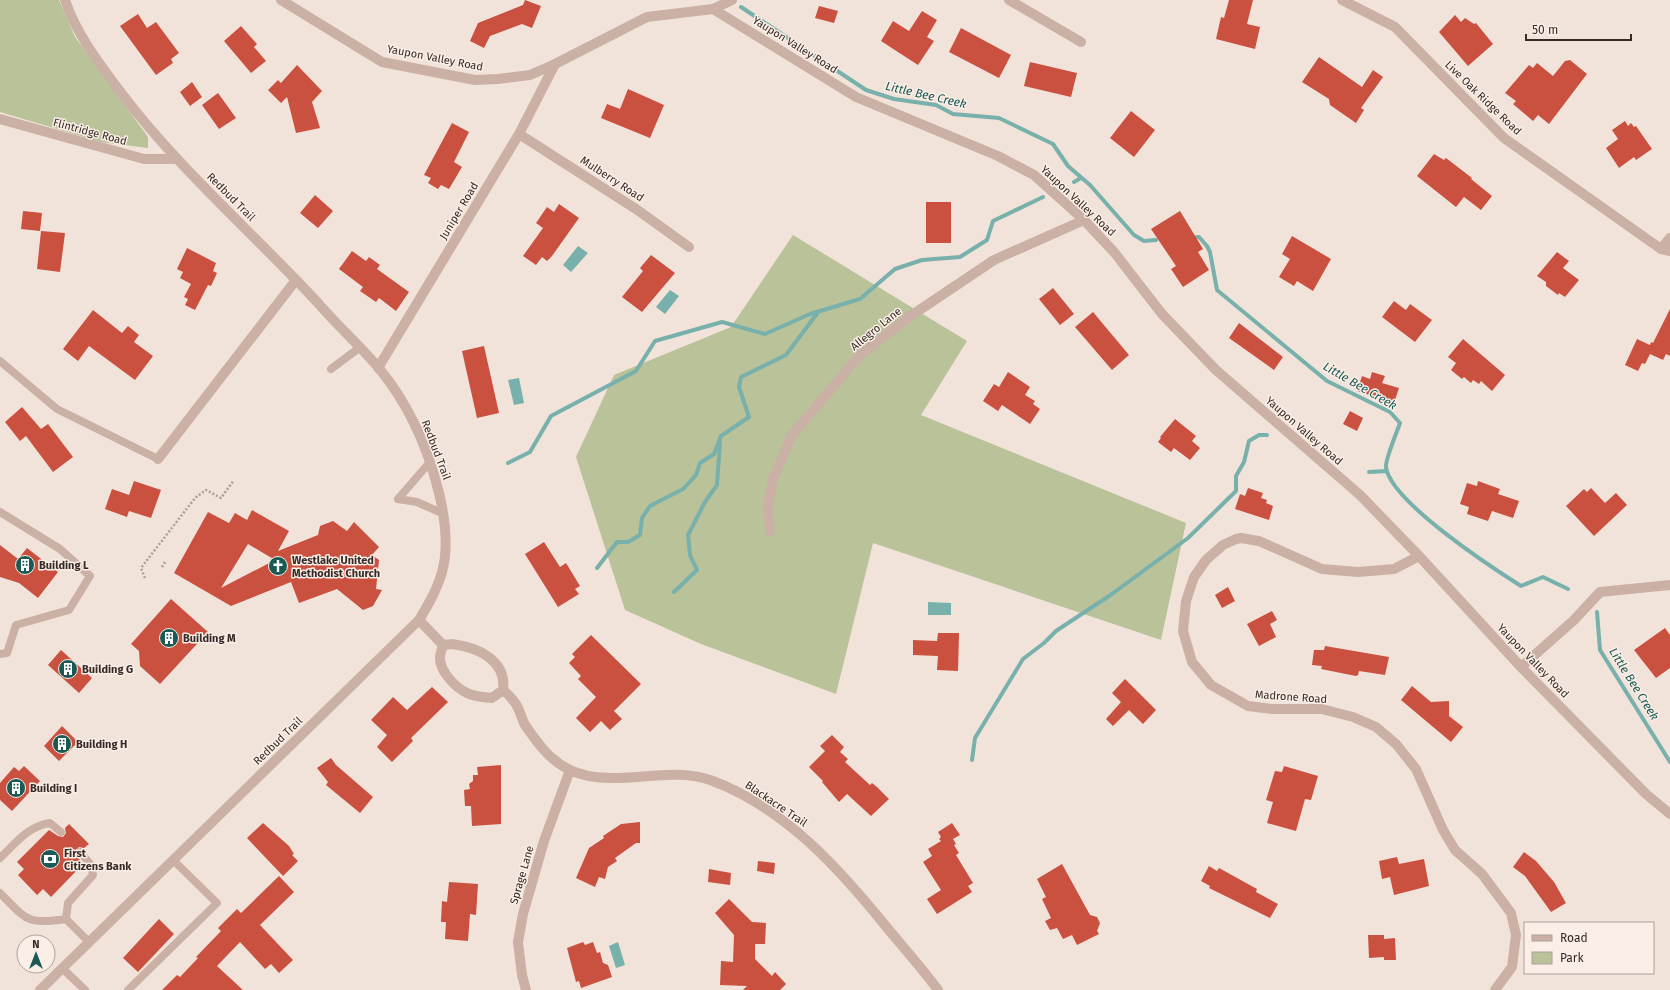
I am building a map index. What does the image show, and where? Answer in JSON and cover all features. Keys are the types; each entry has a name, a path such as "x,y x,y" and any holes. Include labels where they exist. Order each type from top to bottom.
{"street":[{"name":"Redbud Trail","path":"40,990 419,620 434,594 442,570 446,541 444,514 430,462 417,429 399,397 378,368 296,280 175,159 108,75 85,40 69,12 65,0"},
{"name":"Yaupon Valley Road","path":"281,0 382,62 476,80 498,80 530,75 555,64 646,17 713,8 856,97 998,156 1034,175 1084,220 1114,252 1162,314 1216,370 1360,495 1419,556 1521,667 1646,794 1670,814"},
{"path":"713,8 732,0"},
{"path":"1009,0 1081,42"},
{"name":"Live Oak Ridge Road","path":"1342,0 1395,27 1504,138 1666,250"},
{"name":"Juniper Road","path":"378,368 519,134 555,64"},
{"name":"Flintridge Road","path":"0,119 144,159 175,159"},
{"name":"Mulberry Road","path":"519,134 636,209 689,247"},
{"name":"Allegro Lane","path":"770,531 768,504 772,479 792,436 860,356 909,317 994,260 1084,220"},
{"path":"1666,250 1670,238"},
{"path":"158,459 296,280"},
{"name":"Madrone Road","path":"1419,556 1394,569 1358,572 1322,569 1258,541 1241,538 1236,539 1223,545 1206,560 1194,577 1186,601 1183,630 1192,662 1211,685 1248,706 1272,709 1322,709 1353,716 1376,726 1396,744 1416,769 1443,830 1455,850 1482,874 1510,913 1516,935 1512,967 1495,990"},
{"path":"1521,667 1574,620 1600,592 1670,585"},
{"path":"419,620 444,645"},
{"path":"452,644 465,646 490,656 500,667 504,682 503,690 492,698 477,697 466,693 453,683 442,667 440,657 444,645 452,644"},
{"name":"Blackacre Trail","path":"503,690 518,708 524,724 544,751 552,759 570,770 594,777 616,779 687,775 712,780 750,798 794,829 845,876 938,990"},
{"name":"Sprage Lane","path":"526,990 522,975 518,942 523,914 544,841 570,770"}],"lane":[{"path":"331,369 359,348"},
{"path":"0,361 57,409 158,459"},
{"path":"430,462 398,499 417,502 444,514"},
{"path":"0,512 60,549 90,576 69,610 16,625 7,654 0,654"},
{"path":"0,858 32,828 40,824 50,822 61,832"},
{"path":"66,920 68,904 93,875 91,865 80,852"},
{"path":"128,990 217,902 173,860"},
{"path":"0,893 25,917 36,922 66,920 89,942"},
{"path":"62,968 85,990"}],"path":[{"path":"145,578 141,568 195,498 206,490 221,498 234,480"},
{"path":"162,567 165,562"}],"green space":[{"path":"0,0 59,0 75,37 148,137 148,148 101,142 0,112"},
{"path":"793,235 967,341 921,415 1186,523 1161,640 873,543 836,694 701,644 625,610 576,457 614,375 731,327"}],"water":[{"path":"578,246 588,253 571,272 563,265"},
{"path":"670,290 679,296 665,314 656,307"},
{"path":"519,378 524,403 514,405 508,380"},
{"path":"928,602 951,603 951,615 928,615"},
{"path":"618,942 625,965 616,968 609,946"}],"building":[{"path":"525,0 541,6 532,28 522,24 490,36 484,48 470,41 478,23 523,5"},
{"path":"1229,0 1253,0 1247,24 1260,27 1255,49 1216,39 1221,17 1224,18"},
{"path":"819,6 838,11 834,23 815,18"},
{"path":"922,11 937,20 927,37 934,41 918,65 881,41 893,21 909,31"},
{"path":"138,14 147,28 156,22 179,53 171,59 173,63 156,75 120,26"},
{"path":"1455,15 1461,22 1465,18 1474,24 1476,23 1493,44 1468,66 1439,32"},
{"path":"241,26 257,44 254,47 266,61 251,73 224,41"},
{"path":"961,28 1011,55 999,78 949,52"},
{"path":"1319,57 1362,87 1373,70 1383,77 1361,108 1364,110 1356,123 1330,105 1329,99 1302,82"},
{"path":"1570,60 1587,74 1549,124 1538,115 1533,121 1513,104 1516,101 1505,93 1529,65 1533,68 1537,63 1553,76 1565,61"},
{"path":"1030,62 1077,73 1071,97 1024,86"},
{"path":"297,65 322,91 312,102 320,128 296,133 287,97 281,103 268,90 278,80 281,83"},
{"path":"192,82 202,97 190,106 180,92"},
{"path":"628,89 664,105 650,138 601,118 607,104 620,109"},
{"path":"218,93 236,118 219,129 202,105"},
{"path":"1131,111 1155,130 1134,157 1110,138"},
{"path":"1625,121 1628,126 1631,123 1634,127 1636,126 1652,149 1636,160 1634,157 1619,168 1606,148 1618,139 1612,130"},
{"path":"452,123 469,132 454,162 462,167 449,189 441,185 438,189 428,183 431,178 424,175"},
{"path":"1434,154 1444,160 1446,158 1492,196 1481,210 1464,197 1456,207 1417,176"},
{"path":"315,195 333,211 318,228 300,213"},
{"path":"926,202 951,202 951,243 926,243"},
{"path":"559,204 579,218 552,256 547,261 542,257 536,265 523,256 543,228 536,223 547,207 554,212"},
{"path":"23,211 42,213 40,231 21,229"},
{"path":"1180,211 1203,249 1198,252 1209,270 1183,287 1171,269 1176,266 1151,229"},
{"path":"41,231 65,233 60,272 37,269"},
{"path":"1292,236 1331,259 1313,291 1297,281 1294,286 1279,277 1290,259 1282,254"},
{"path":"187,248 216,263 213,271 217,273 211,286 208,285 195,310 185,305 188,299 184,297 191,284 180,278 183,272 177,269"},
{"path":"352,251 366,261 369,257 380,265 377,269 409,292 396,311 379,298 376,302 360,291 363,287 339,269"},
{"path":"1557,252 1569,261 1563,268 1579,280 1565,297 1559,293 1558,295 1546,286 1546,282 1537,276"},
{"path":"651,255 675,273 642,312 622,297 643,271 640,268"},
{"path":"1053,288 1074,314 1060,325 1039,299"},
{"path":"1394,301 1406,310 1410,304 1432,320 1415,342 1382,317"},
{"path":"1670,309 1670,356 1666,354 1663,360 1650,354 1645,364 1642,363 1638,371 1625,365 1637,339 1650,345 1651,342 1653,343"},
{"path":"93,310 122,333 128,326 139,335 134,342 153,356 135,380 89,346 78,361 63,349"},
{"path":"1093,312 1129,355 1112,370 1075,327"},
{"path":"1239,323 1283,357 1274,370 1229,338"},
{"path":"1463,339 1505,375 1492,391 1481,381 1479,384 1473,380 1471,383 1464,377 1462,379 1451,370 1456,363 1448,357"},
{"path":"484,346 499,413 477,418 462,351"},
{"path":"1008,372 1030,387 1025,395 1035,401 1033,404 1040,409 1030,424 1002,405 998,411 983,401 994,384 999,387"},
{"path":"1372,372 1385,376 1382,383 1399,388 1394,403 1357,391 1362,376 1370,379"},
{"path":"22,407 41,429 48,424 73,457 53,472 26,436 20,441 5,422"},
{"path":"1350,411 1363,418 1357,431 1343,424"},
{"path":"1175,419 1196,436 1192,441 1200,448 1190,460 1174,448 1171,452 1158,442 1161,438 1160,437"},
{"path":"134,481 161,490 151,518 129,511 127,517 105,509 112,489 129,495"},
{"path":"1478,481 1500,489 1498,494 1519,501 1513,518 1492,511 1488,521 1467,514 1469,507 1460,504 1467,483 1477,486"},
{"path":"1248,488 1263,493 1261,498 1267,500 1266,503 1273,506 1269,520 1235,509 1240,494 1245,496"},
{"path":"1591,488 1605,503 1616,493 1627,505 1594,536 1566,506 1584,489 1587,492"},
{"name":"Westlake United Methodist Church","path":"252,510 289,531 278,551 318,535 320,526 333,521 347,531 354,522 379,547 372,555 379,560 376,589 382,590 373,606 363,610 337,589 299,603 291,582 231,606 174,573 208,512 229,523 235,513 247,520","holes":["248,544 275,560 221,588"]},
{"path":"544,542 560,567 566,563 580,586 575,589 579,594 558,607 525,554"},
{"name":"Building L","path":"0,545 18,559 27,548 58,572 38,598 19,583 0,577"},
{"path":"1228,587 1235,601 1222,608 1215,595"},
{"name":"Building M","path":"171,599 208,632 160,684 140,666 139,651 131,644"},
{"path":"1272,611 1277,620 1270,624 1276,637 1259,646 1247,624"},
{"path":"1665,628 1670,635 1670,668 1656,678 1634,650"},
{"path":"938,633 959,633 958,671 937,670 938,656 913,655 913,640 937,641"},
{"path":"591,635 641,684 614,711 622,719 610,730 601,721 590,732 576,718 596,697 578,679 581,676 569,663 575,657 572,654"},
{"path":"1325,646 1389,657 1385,675 1359,671 1358,675 1356,676 1321,669 1322,666 1312,665 1314,650 1324,650"},
{"name":"Building G","path":"61,650 92,678 79,693 48,665"},
{"path":"1125,679 1156,710 1143,724 1129,710 1113,726 1106,719 1121,702 1112,693"},
{"path":"1412,686 1431,702 1449,701 1449,716 1463,727 1451,742 1401,700"},
{"path":"432,687 448,702 411,738 413,741 392,762 377,747 387,735 371,720 393,697 407,710"},
{"name":"Building H","path":"62,726 78,742 59,761 44,746"},
{"path":"832,735 844,747 840,752 848,759 845,762 870,785 872,783 889,799 871,816 847,794 839,802 822,782 823,781 809,767 825,751 820,746"},
{"path":"331,758 336,765 373,797 360,813 326,785 328,782 317,768"},
{"path":"501,765 501,824 472,826 471,806 465,806 464,790 470,789 469,784 473,781 473,775 478,775 477,767"},
{"name":"Building I","path":"24,766 40,781 12,811 0,800 0,783 14,767 19,771"},
{"path":"1284,766 1318,776 1311,800 1305,799 1296,831 1267,823 1273,802 1266,800 1275,771 1282,772"},
{"path":"640,822 640,843 636,843 615,858 617,861 608,867 605,879 599,877 595,887 576,878 589,848 621,824"},
{"path":"263,823 289,846 294,854 292,855 298,861 283,876 247,838"},
{"path":"952,823 960,835 953,839 956,844 954,845 959,853 956,855 973,883 968,886 972,892 937,914 927,899 941,890 923,862 932,856 928,849 941,841 939,839 941,837 938,832"},
{"name":"First Citizens Bank","path":"69,824 89,844 84,848 79,847 75,851 76,855 83,864 51,897 43,889 37,895 18,875 24,869 17,862 49,830 58,836 63,837 66,833 65,828"},
{"path":"1524,852 1536,861 1554,882 1566,903 1551,912 1525,876 1513,867"},
{"path":"1397,857 1399,864 1424,859 1429,886 1394,895 1390,877 1382,879 1379,861"},
{"path":"758,861 775,863 774,874 757,871"},
{"path":"1062,864 1090,915 1097,917 1100,923 1097,931 1099,934 1077,945 1072,935 1063,939 1057,928 1050,930 1045,921 1051,918 1042,899 1046,897 1037,879"},
{"path":"1209,866 1217,871 1219,868 1257,889 1256,892 1278,904 1270,918 1209,888 1210,886 1201,881"},
{"path":"709,869 731,873 730,885 708,882"},
{"path":"279,876 294,892 260,925 293,960 279,973 271,964 265,969 240,942 217,966 243,990 162,990 177,975 180,977 198,958 196,957 221,931 218,928 237,909 241,913"},
{"path":"449,882 478,884 476,915 470,914 468,941 445,939 446,922 441,922 442,901 447,902"},
{"path":"729,899 752,922 766,923 765,944 755,944 755,959 772,976 775,972 786,984 780,990 743,990 747,986 720,985 721,961 733,962 734,935 715,913"},
{"path":"159,919 174,934 138,972 123,958"},
{"path":"1368,935 1384,935 1384,939 1395,938 1396,960 1384,960 1384,957 1369,958"},
{"path":"583,942 585,945 593,942 597,953 600,952 603,963 608,965 612,977 581,988 579,981 576,982 567,948"}],"waterway":[{"name":"Little Bee Creek","path":"741,7 866,90 894,99 936,105 953,114 999,118 1053,144 1068,166 1090,185 1134,235 1144,241 1156,240"},
{"path":"1074,182 1081,178"},
{"path":"508,463 530,452 551,416 636,371 655,341 722,322 765,334 810,314 860,299 895,269 922,260 960,257 987,240 993,221 1043,197"},
{"name":"Little Bee Creek","path":"1192,238 1199,237 1210,252 1217,290 1327,381 1390,412 1400,423 1389,452 1386,467 1392,481 1423,515 1466,549 1521,586 1543,577 1568,589"},
{"path":"597,568 617,542 628,542 640,535 642,518 650,506 683,489 696,475 700,463 714,454 721,436 749,417 739,387 741,377 786,355 819,311"},
{"path":"972,760 975,738 1023,659 1044,643 1056,631 1112,594 1188,538 1236,491 1236,476 1244,462 1249,441 1259,435 1267,435"},
{"path":"674,592 697,570 690,555 688,535 705,502 717,485 720,442"},
{"path":"1369,472 1387,471"},
{"name":"Little Bee Creek","path":"1597,612 1600,650 1670,762"}],"place":[{"name":"Building L","path":"25,565"},
{"name":"Westlake United Methodist Church","path":"278,566"},
{"name":"Building M","path":"169,638"},
{"name":"Building G","path":"68,669"},
{"name":"Building H","path":"62,744"},
{"name":"Building I","path":"16,788"},
{"name":"First Citizens Bank","path":"50,859"}]}
